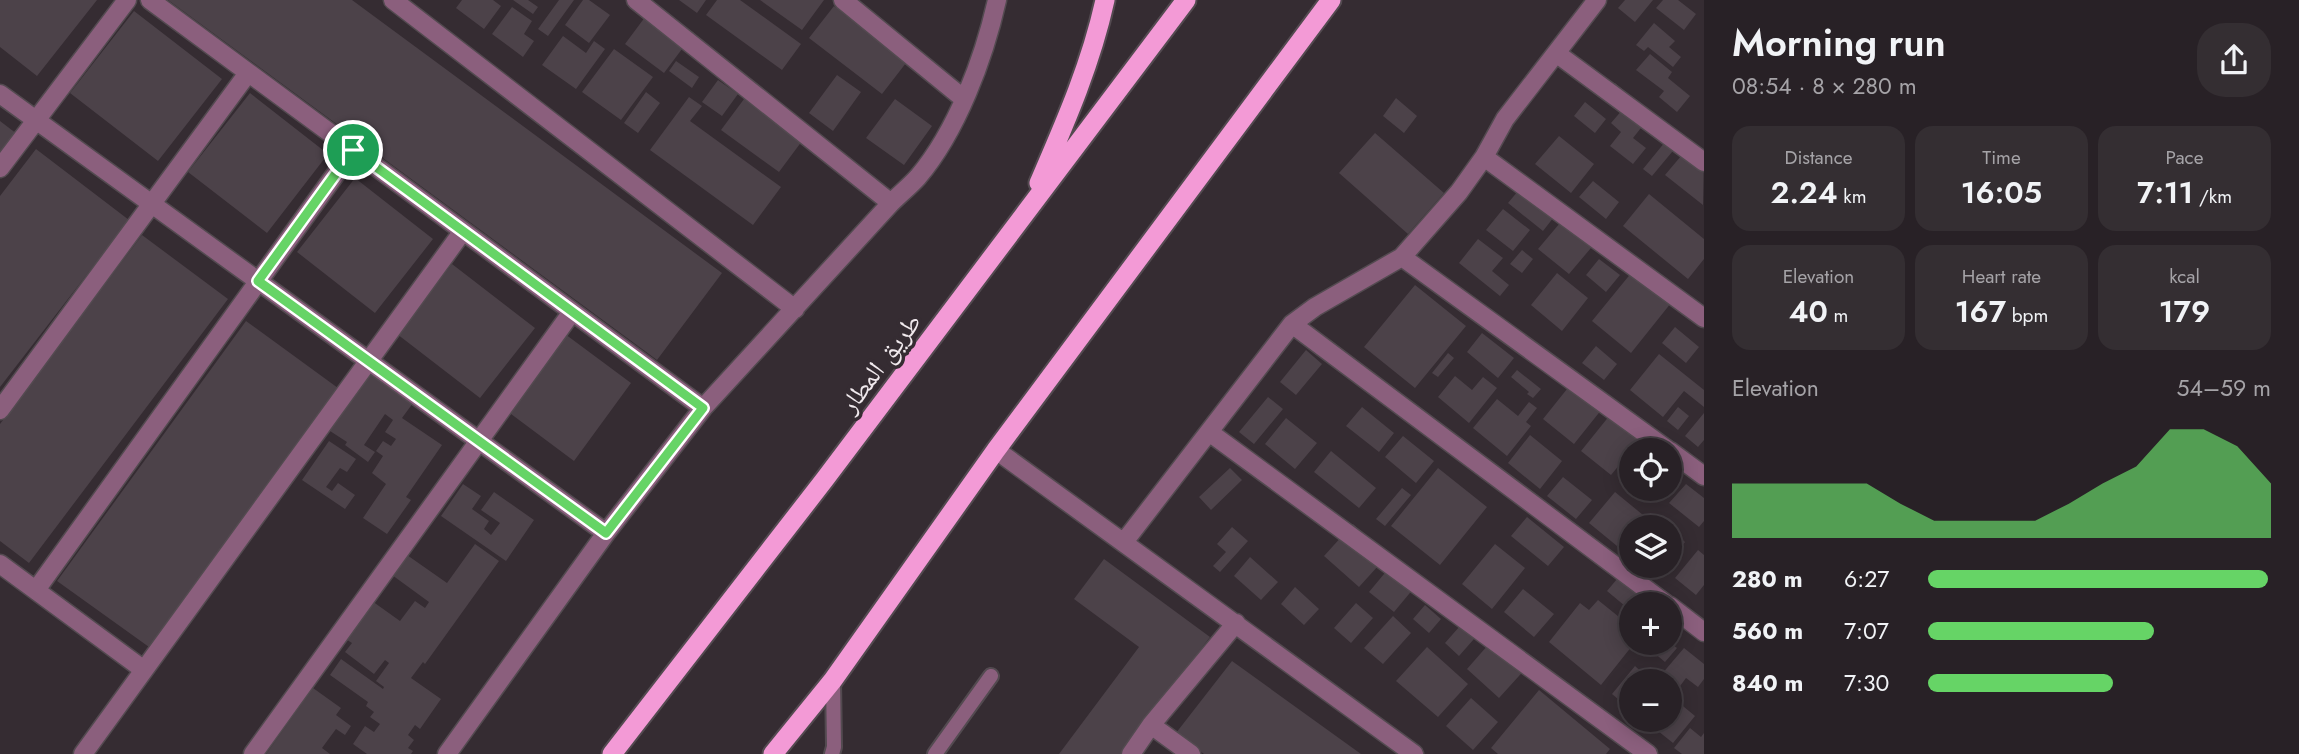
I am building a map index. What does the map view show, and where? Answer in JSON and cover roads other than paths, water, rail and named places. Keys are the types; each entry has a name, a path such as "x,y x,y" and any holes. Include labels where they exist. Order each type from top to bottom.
{"highway":[{"path":"1026,212 1076,99 1097,37 1104,0"},
{"name":"طريق المطار","path":"612,754 817,490 1186,0"},
{"path":"773,754 833,680 996,450 1331,0"}],"street":[{"path":"0,169 127,0"},
{"path":"150,0 703,408"},
{"path":"393,0 795,309"},
{"path":"636,0 891,203"},
{"path":"843,0 964,99"},
{"path":"447,754 606,533 703,408 918,177 945,137 964,99 991,26 997,0"},
{"path":"1124,542 1292,324 1315,307 1402,257 1459,192 1484,157 1505,119 1597,0"},
{"path":"1556,53 1704,162"},
{"path":"0,410 248,73"},
{"path":"0,94 606,533"},
{"path":"36,590 353,150"},
{"path":"1484,157 1704,318"},
{"path":"86,753 463,231"},
{"path":"1402,257 1652,438"},
{"path":"253,754 572,312"},
{"path":"1292,324 1651,592"},
{"path":"1209,432 1648,754"},
{"path":"996,450 1414,754"},
{"path":"1682,460 1704,476"},
{"path":"0,564 144,670"},
{"path":"1682,616 1704,632"},
{"path":"1131,754 1151,725 1236,623"},
{"path":"1151,725 1191,754"}],"lane":[{"path":"935,754 991,676"},
{"path":"832,754 833,680"}]}
